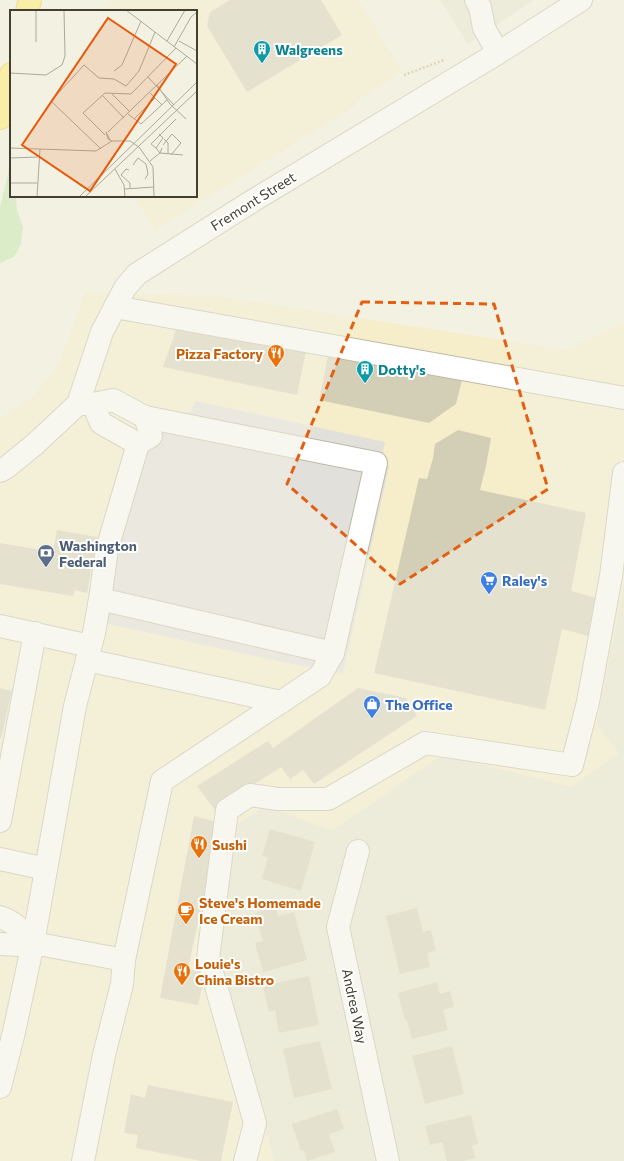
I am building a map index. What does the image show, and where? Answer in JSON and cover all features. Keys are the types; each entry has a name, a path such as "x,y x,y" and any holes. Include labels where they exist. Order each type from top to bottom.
{"highway":[{"path":"27,10 30,0"},
{"path":"0,118 10,78"}],"street":[{"path":"476,0 480,7 484,28 498,53"},
{"name":"Fremont Street","path":"0,471 85,404 102,332 124,288 137,274 254,200 498,53 581,0"},
{"path":"115,307 624,398"},
{"path":"83,1161 104,1055 122,984 124,960 162,781 320,676 333,653 376,463 145,417 113,400 85,404"},
{"path":"85,404 101,423 138,444"},
{"path":"0,1086 14,1032 33,943 75,706 100,599 107,549 138,444 151,436 145,417"},
{"path":"245,1161 254,1123 208,958 227,810 250,795 278,798 328,799 425,743 572,765 588,702 611,576 624,473"},
{"path":"100,599 333,653"},
{"path":"0,626 35,633 88,653 281,702"},
{"path":"0,821 35,633"},
{"name":"Andrea Way","path":"358,851 338,927 388,1161"},
{"path":"0,859 46,869"},
{"path":"0,917 18,927 33,943"},
{"path":"0,944 20,945 33,943 124,960"}],"path":[{"path":"404,75 448,59"}],"highlighted area":[{"path":"362,302 494,304 548,489 400,584 287,484"}],"shaded area":[{"path":"114,0 358,0 402,72 357,100 355,106 155,230 135,197 197,197 197,10 98,10"},
{"path":"440,0 534,0 468,44"},
{"path":"85,293 216,296 566,350 624,322 624,584 596,725 619,753 571,787 442,755 332,831 265,806 236,825 218,954 274,1161 0,1161 0,418 31,399 59,364"},
{"path":"196,401 385,442 382,456 389,467 343,673 292,664 85,619 126,452 169,416 190,412"},
{"path":"624,584 624,1161 274,1161 218,954 236,825 265,806 442,755 619,753 596,725"}],"green space":[{"path":"10,165 10,197 16,197 17,211 23,227 21,244 14,257 0,263 0,207"}],"building":[{"name":"Walgreens","path":"230,0 321,0 342,35 247,92 207,26 210,12"},
{"path":"178,324 306,351 297,395 163,367"},
{"name":"Dotty's","path":"328,356 412,368 462,380 456,404 429,423 319,400"},
{"name":"Raley's","path":"458,430 491,438 480,490 586,513 571,591 600,599 593,637 562,629 545,710 374,673 419,478 427,479 435,444"},
{"name":"Washington Federal","path":"57,530 97,537 87,593 75,590 73,596 0,584 0,543 53,552"},
{"path":"0,688 12,691 1,738 0,738"},
{"path":"358,688 406,698 417,716 314,784 303,770 290,779 281,767 215,810 197,786 268,741 273,748"},
{"path":"194,816 220,823 188,968 205,974 198,1005 160,998"},
{"path":"270,829 315,842 301,891 262,879 268,857 262,856"},
{"path":"276,907 278,916 294,912 307,960 263,972 255,943 263,941 255,913"},
{"path":"417,908 423,932 431,930 436,951 427,953 430,967 400,974 386,916"},
{"path":"309,976 319,1025 279,1033 275,1010 269,1012 263,986"},
{"path":"437,982 440,994 450,991 454,1007 443,1010 448,1030 412,1039 398,993"},
{"path":"320,1041 332,1089 294,1098 283,1049"},
{"path":"452,1046 464,1094 425,1104 412,1056"},
{"path":"148,1085 233,1102 221,1161 201,1161 136,1148 138,1135 124,1133 131,1094 145,1098"},
{"path":"337,1109 344,1129 329,1134 335,1152 307,1161 304,1150 301,1151 292,1124"},
{"path":"471,1115 478,1144 472,1145 475,1158 463,1161 447,1161 442,1142 430,1145 425,1126"}],"place":[{"name":"Walgreens","path":"262,64"},
{"name":"Pizza Factory","path":"276,368"},
{"name":"Dotty's","path":"365,384"},
{"name":"Washington Federal","path":"46,568"},
{"name":"Raley's","path":"489,595"},
{"name":"The Office","path":"372,719"},
{"name":"Sushi","path":"199,859"},
{"name":"Steve's Homemade Ice Cream","path":"186,925"},
{"name":"Louie's China Bistro","path":"182,986"}]}
